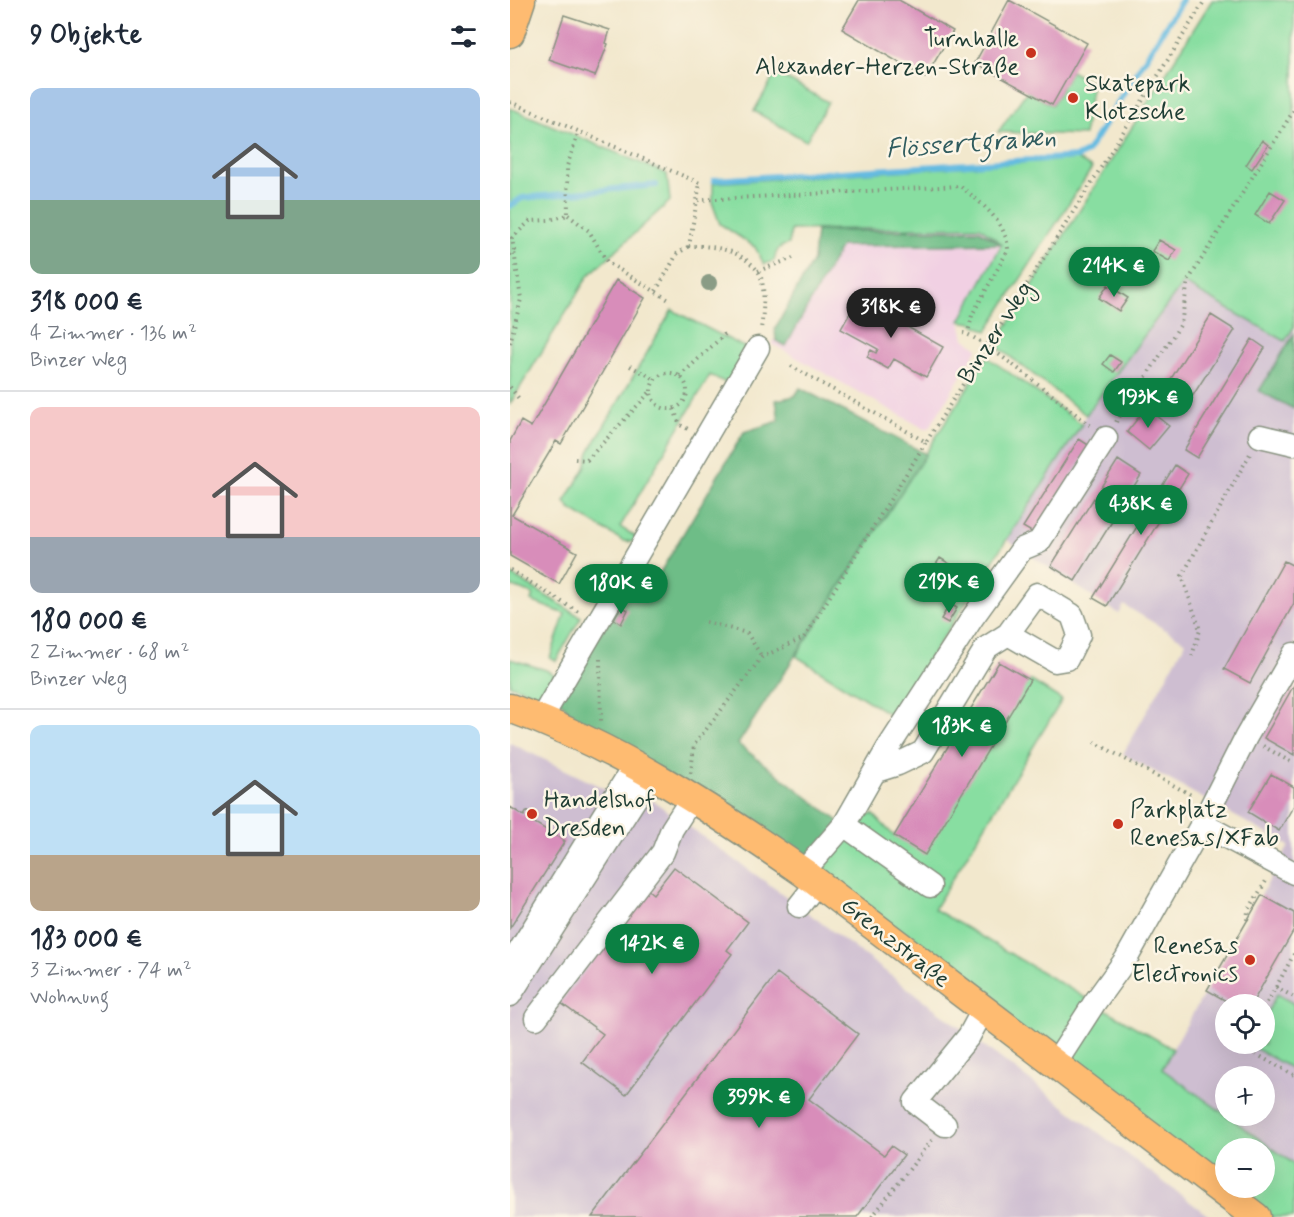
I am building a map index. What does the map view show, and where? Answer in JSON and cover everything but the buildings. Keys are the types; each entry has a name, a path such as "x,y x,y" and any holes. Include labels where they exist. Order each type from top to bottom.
{"main road":[{"path":"510,33 521,0"},
{"name":"Grenzstraße","path":"510,708 540,719 601,748 690,796 747,832 810,877 1256,1217"}],"street":[{"path":"540,719 758,348"},
{"path":"1260,436 1294,444"},
{"path":"799,906 810,877 844,825 888,748 973,617 1023,549 1039,542 1106,438"},
{"path":"876,771 923,752 986,648 1008,634"},
{"path":"1055,1064 1126,959 1202,824 1246,737 1294,654"},
{"path":"510,966 643,770"},
{"path":"510,995 643,770"},
{"path":"536,1018 663,852 690,796"},
{"path":"1202,824 1294,873"},
{"path":"844,825 930,885"},
{"path":"945,1125 915,1102 969,1036 983,1010"}],"path":[{"name":"Binzer Weg","path":"762,657 804,638 1205,0"},
{"path":"510,102 700,183 689,246"},
{"path":"698,200 960,186 977,199 1003,228 1008,250 972,315 966,333 987,346 1106,438 1181,324 1188,281 1294,110"},
{"path":"579,131 567,166 568,215 589,231 607,262 669,300"},
{"path":"510,343 522,298 512,238 530,221 549,220 568,215"},
{"path":"656,291 677,254 689,246 707,245 740,256 758,271 763,290 758,348"},
{"path":"510,255 514,250"},
{"path":"758,271 793,258"},
{"path":"680,376 728,332"},
{"path":"630,366 655,379"},
{"path":"791,366 926,442"},
{"path":"575,459 587,460 651,391 655,379 659,376 669,373 680,376 684,380 687,392 684,402 674,409 663,408 654,402 651,391"},
{"path":"510,387 520,400"},
{"path":"674,409 680,424"},
{"path":"1192,656 1200,630 1182,576 1260,436"},
{"path":"510,570 597,623 600,632 601,748"},
{"path":"690,796 694,745 762,657 747,633 706,622"},
{"path":"1246,737 1294,764"},
{"path":"1094,742 1178,788"},
{"path":"1247,920 1248,911 1266,881"},
{"path":"1272,994 1294,954"},
{"path":"1276,987 1294,997"},
{"path":"1256,1054 1294,1075"},
{"path":"872,1217 945,1125"}],"shaded area":[{"path":"980,227 1003,244 960,321 964,338 978,348 930,427 925,429 772,344 833,229"},
{"path":"1183,283 1285,341 1294,327 1294,1164 1275,1150 1275,1138 1258,1138 1241,1126 1275,1126 1275,1066 1215,1066 1215,1108 1161,1069 1289,846 1123,754 1186,642 1124,605 1119,614 1007,540 1086,415"},
{"path":"510,743 607,790 645,795 799,906 1210,1217 510,1217"}],"green space":[{"path":"1212,0 1294,0 1294,327 1285,341 1183,283 1086,415 995,345"},
{"name":"Skatepark Klotzsche","path":"1071,71 1092,83 1084,135 998,132 1027,91 1052,105"},
{"path":"776,73 828,102 806,141 754,111"},
{"path":"510,108 667,174 670,201 588,276 510,404"},
{"path":"1077,159 1092,168 987,331 972,323 960,321 1002,244 980,227 791,230 789,244 778,249 774,261 764,264 755,247 720,224 713,205 713,183"},
{"path":"979,230 1001,244 841,246 786,346 776,341 775,329 813,260 816,231"},
{"path":"672,310 748,349 728,384 710,375 620,527 638,538 634,542 623,541 570,509 565,502 585,468 589,452"},
{"path":"1294,334 1294,409 1259,391"},
{"path":"987,357 1082,424 892,716 796,656"},
{"path":"800,388 926,454 738,744 844,825 803,872 601,748 559,700 635,576 652,586 744,432 779,421 776,400 795,396"},
{"path":"510,574 581,617 556,661 550,658 565,614 531,601 533,594 510,586"},
{"path":"510,659 555,675 544,697 510,685"},
{"path":"1030,680 1062,700 934,909 1173,1049 1162,1069 1215,1107 1215,1126 1241,1126 1258,1138 1215,1138 1215,1186 803,872 844,825 873,814 894,836"},
{"path":"1277,994 1294,1004 1294,1070 1265,1054 1275,1054 1275,998"},
{"path":"1275,1150 1294,1164 1294,1217 1256,1217 1231,1198 1275,1198"}],"waterway":[{"name":"Flössertgraben","path":"714,180 1077,157 1087,152 1182,0"},
{"name":"Flössertgraben","path":"510,206 522,198 656,185"}],"place":[{"name":"Turnhalle Alexander-Herzen-Straße","path":"1031,53"},
{"name":"Skatepark Klotzsche","path":"1073,98"},
{"name":"Handelshof Dresden","path":"532,814"},
{"name":"Parkplatz Renesas/XFab","path":"1118,824"},
{"name":"Renesas Electronics","path":"1250,960"}]}
